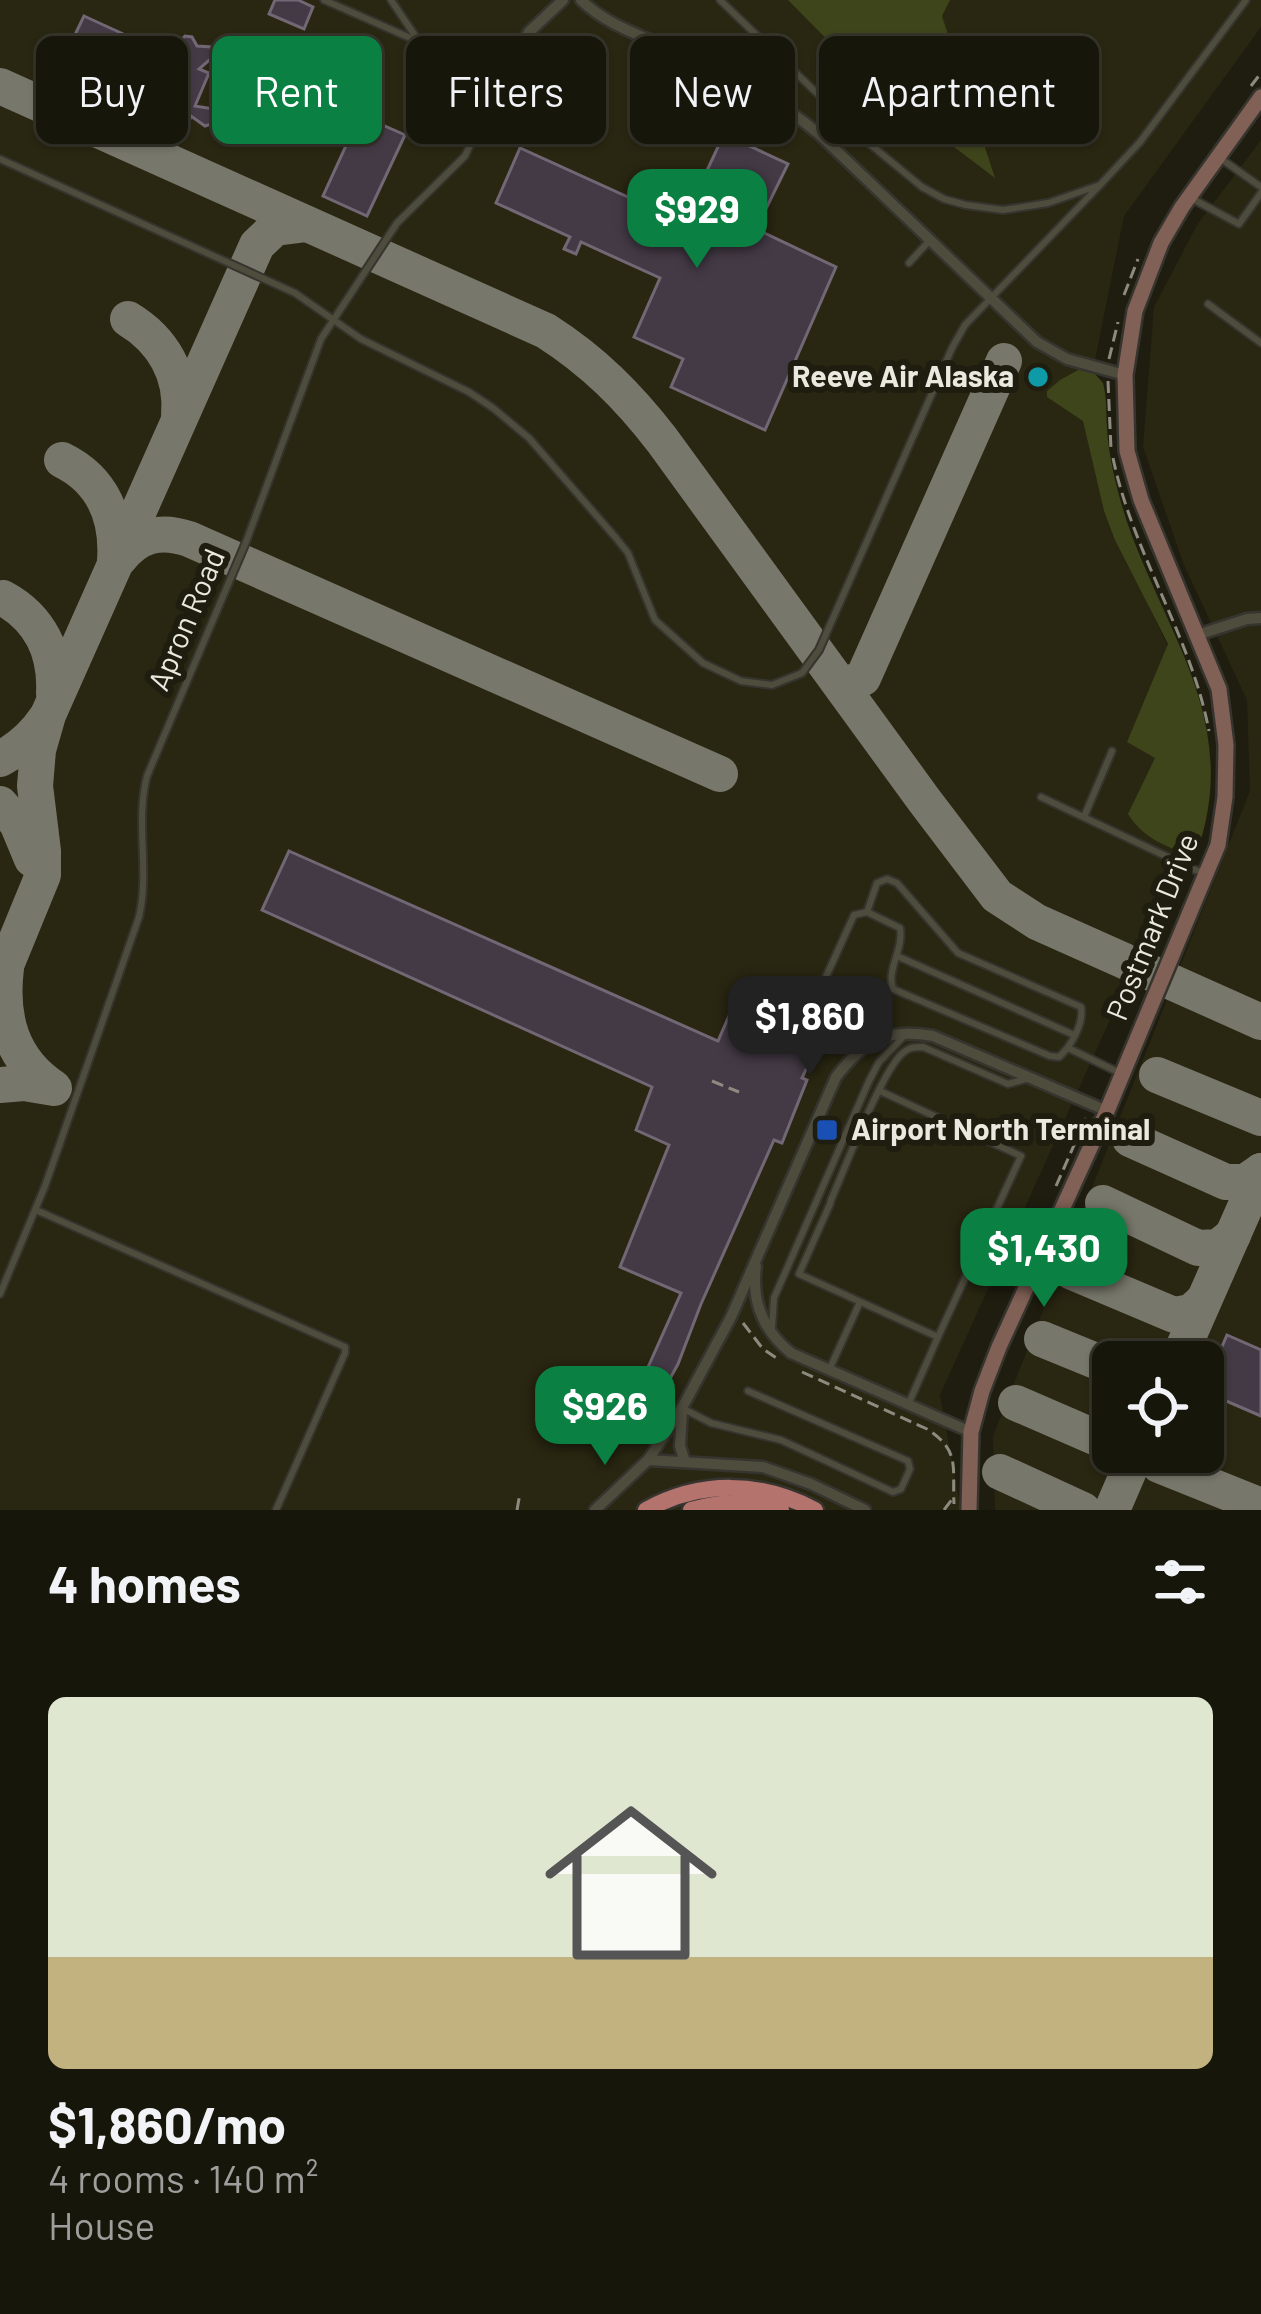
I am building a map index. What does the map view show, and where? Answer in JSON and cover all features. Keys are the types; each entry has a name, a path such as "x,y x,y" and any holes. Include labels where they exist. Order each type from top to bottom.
{"main road":[{"path":"646,1510 684,1493 728,1487 771,1492 815,1510"},
{"path":"691,1510 742,1502 781,1510"}],"street":[{"path":"527,36 563,0"},
{"path":"581,0 605,19 819,134 1042,346 1125,375"},
{"name":"Postmark Drive","path":"969,1510 970,1432 999,1347 1100,1108 1123,1074 1219,845 1226,745 1219,689 1126,452 1125,375 1130,334 1149,270 1169,226 1254,94"},
{"path":"1197,634 1261,618"},
{"path":"595,1510 648,1460 682,1408 730,1317 836,1077 854,1053 892,1034 933,1036 1100,1108"},
{"path":"758,1251 756,1300 773,1339 791,1354 970,1432"},
{"path":"682,1408 680,1446 685,1462"},
{"path":"648,1460 737,1464 785,1473 865,1510"}],"lane":[{"path":"324,0 406,38"},
{"path":"391,0 415,36"},
{"path":"720,0 883,156 944,199 983,208 1025,208 1100,184"},
{"path":"0,159 290,290 361,339 469,392 513,423 628,553 655,620 694,658 742,681 767,686 805,671 822,646 964,325 1140,142 1246,0"},
{"name":"Apron Road","path":"0,1294 36,1210 140,910 145,884 141,809 147,776 246,542 311,363 333,320 397,224 465,156 471,144"},
{"path":"1189,197 1239,224 1261,190 1217,157"},
{"path":"909,263 930,240"},
{"path":"1208,304 1261,344"},
{"path":"1084,817 1112,751"},
{"path":"1041,797 1208,872"},
{"path":"801,1032 854,915 868,912 900,928 902,941 890,980 893,989 1050,1057 1059,1057 1068,1048 1082,1016 1081,1007 958,953 897,883 887,879 877,883 868,912"},
{"path":"897,956 1074,1035"},
{"path":"773,1339 774,1298 869,1081 895,1042 910,1032"},
{"path":"938,1337 799,1274 888,1072 902,1053 923,1047 1008,1084 1030,1078"},
{"path":"1068,1048 1123,1074"},
{"path":"880,1090 1021,1156 908,1406"},
{"path":"36,1210 344,1346 345,1353 275,1510"},
{"path":"829,1371 860,1302"},
{"path":"682,1408 711,1423 781,1440 893,1492 901,1489 910,1469 908,1461 748,1390"}],"path":[{"path":"1254,94 1261,73"},
{"path":"1122,303 1144,245"},
{"path":"1118,321 1107,370 1109,440 1119,488 1203,699 1210,736"},
{"path":"712,1081 739,1092"},
{"path":"1055,1188 1100,1108"},
{"path":"730,1317 743,1323 763,1349 787,1365 942,1438 951,1449 954,1510"},
{"path":"517,1510 520,1493"},
{"path":"944,1510 953,1498"}],"shaded area":[{"path":"0,0 1261,0 1261,27 1124,216 1083,420 1104,511 1180,672 1207,769 1181,863 940,1395 961,1510 0,1510"},
{"path":"1261,140 1261,1510 995,1510 993,1436 1250,791 1247,700 1184,565 1143,447 1154,307 1197,225"}],"green space":[{"path":"788,0 950,0 942,16 949,36 824,36"},
{"path":"950,144 984,144 995,178"},
{"path":"1080,369 1103,383 1110,452 1123,508 1204,717 1209,800 1199,846 1186,853 1153,839 1128,814 1155,758 1127,742 1168,644 1115,540 1083,421 1047,397 1047,391"}],"building":[{"path":"275,0 298,0 313,7 304,29 269,14"},
{"path":"84,16 128,36 74,36"},
{"path":"188,36 197,46 212,47 212,58 199,69 209,73 195,106 212,109 212,124 205,126 191,116 188,124"},
{"path":"382,125 405,135 367,216 323,196 347,144 382,144"},
{"path":"719,144 745,144 788,164 756,229 836,267 765,430 671,387 683,359 634,337 660,278 581,242 576,254 564,249 570,237 496,203 520,148 683,222"},
{"path":"289,851 718,1041 736,1000 771,1016 763,1032 813,1054 782,1143 774,1140 678,1364 657,1402 637,1392 681,1293 620,1267 669,1145 636,1130 652,1087 262,910"},
{"path":"1227,1335 1261,1350 1261,1416 1224,1400"}],"taxiway":[{"path":"0,86 563,342 609,380 662,440 997,896 1037,922 1261,1022"},
{"path":"0,980 43,875 35,786 48,715 257,245 275,228 307,224"},
{"path":"128,319 151,337 168,360 178,386 179,416"},
{"path":"839,682 863,678 1004,361"},
{"path":"62,460 88,478 105,502 114,530 115,561"},
{"path":"119,559 150,536 189,539 720,774"},
{"path":"3,598 27,616 43,638 52,664 54,693"},
{"path":"0,759 26,742 46,718"},
{"path":"0,804 17,823 32,859"},
{"path":"0,1085 54,1088 18,1051 7,1020 6,968"},
{"path":"1157,1075 1261,1118"},
{"path":"1130,1139 1226,1182 1245,1182 1261,1171"},
{"path":"1186,1341 1261,1171"},
{"path":"1103,1203 1198,1248 1218,1247 1233,1235"},
{"path":"1072,1272 1174,1315 1191,1312 1203,1301"},
{"path":"1042,1339 1092,1359"},
{"path":"1016,1403 1092,1436"},
{"path":"1000,1472 1083,1510"},
{"path":"1112,1510 1128,1473"},
{"path":"1179,1473 1261,1506"}],"place":[{"name":"Reeve Air Alaska","path":"1038,377"},
{"name":"Airport North Terminal","path":"827,1130"}]}
